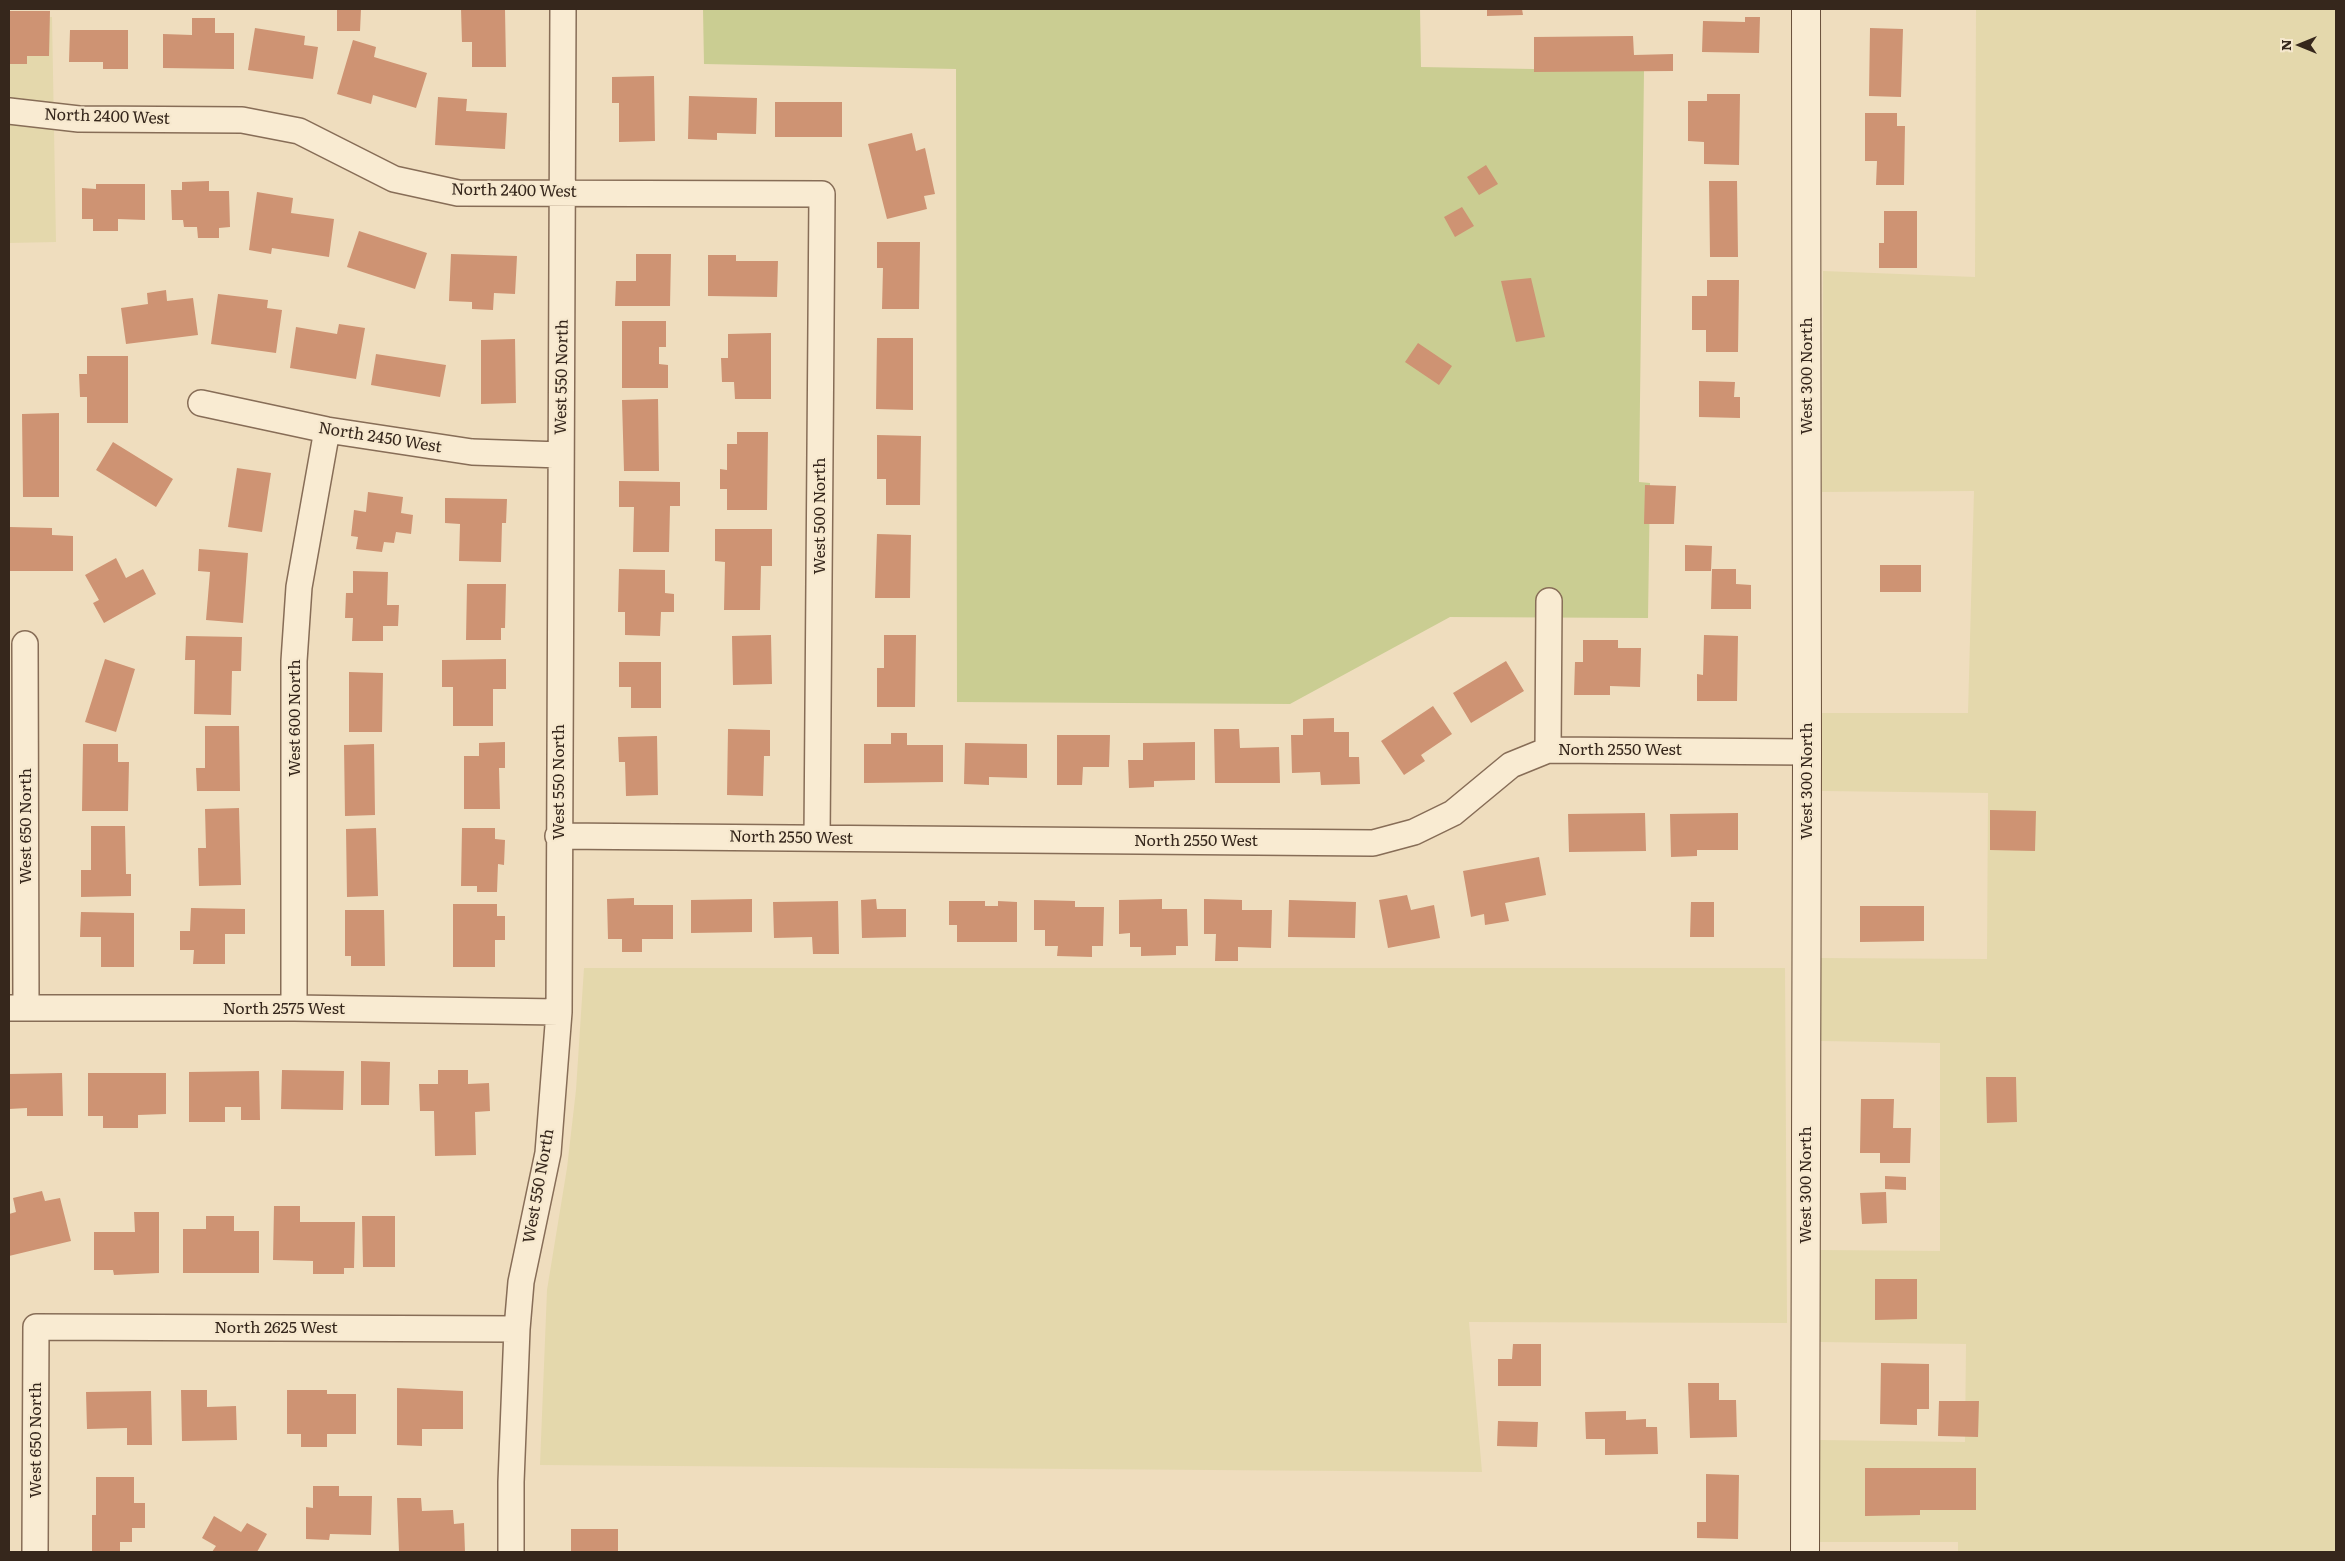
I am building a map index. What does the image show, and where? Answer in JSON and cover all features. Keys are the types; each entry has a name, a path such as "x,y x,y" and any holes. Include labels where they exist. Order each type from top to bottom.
{"main road":[{"name":"West 300 North","path":"1804,1552 1808,752 1806,9"}],"street":[{"name":"West 550 North","path":"511,1552 511,1482 517,1329 521,1282 548,1153 559,1012 558,836 564,193 563,9"},
{"name":"North 2400 West","path":"9,111 79,119 242,120 299,132 394,179 458,193 822,194"},
{"name":"West 500 North","path":"817,838 822,194"},
{"name":"North 2450 West","path":"201,403 327,430 472,452 561,455"},
{"name":"West 600 North","path":"294,1008 295,643 299,587 327,430"},
{"path":"1548,750 1549,601"},
{"name":"West 650 North","path":"18,1008 25,644"},
{"name":"North 2550 West","path":"558,836 1373,843 1414,832 1453,813 1511,765 1548,750 1808,752"},
{"name":"North 2575 West","path":"18,1008 294,1008 559,1012"},
{"name":"West 650 North","path":"35,1552 36,1327"},
{"name":"North 2625 West","path":"36,1327 517,1329"}],"shaded area":[{"path":"1976,9 2336,9 2336,1552 1958,1552 1958,1542 1819,1542 1820,1440 1965,1442 1966,1344 1820,1342 1820,1250 1940,1251 1940,1043 1821,1041 1821,958 1987,959 1988,793 1822,791 1822,713 1968,713 1974,491 1822,492 1823,271 1975,277"},
{"path":"9,16 52,17 56,242 9,243"},
{"path":"584,968 1785,968 1787,1323 1469,1322 1482,1472 540,1465 547,1290 567,1168 576,1090"}],"green space":[{"path":"703,9 1420,9 1421,67 1644,71 1639,482 1650,483 1648,618 1450,617 1290,704 957,702 956,69 704,64"}],"building":[{"path":"337,9 361,9 360,31 337,31"},
{"path":"461,9 505,9 506,67 472,67 472,42 462,42"},
{"path":"1487,9 1522,9 1523,15 1487,16"},
{"path":"9,11 50,11 49,56 27,56 27,64 9,64"},
{"path":"1745,17 1760,17 1759,53 1702,52 1703,21 1745,22"},
{"path":"192,18 215,18 215,33 234,33 234,69 163,68 163,34 192,35"},
{"path":"255,28 305,36 304,45 318,47 313,79 248,70"},
{"path":"1870,28 1903,29 1901,97 1869,96"},
{"path":"70,30 128,30 128,69 103,69 103,62 69,62"},
{"path":"1633,36 1634,55 1673,54 1673,71 1534,72 1534,37"},
{"path":"353,40 376,47 374,57 427,73 416,108 373,95 371,104 337,94"},
{"path":"654,76 655,141 619,142 619,103 612,103 612,77"},
{"path":"1707,94 1740,94 1739,165 1704,164 1704,142 1688,141 1688,101 1707,101"},
{"path":"689,96 757,98 756,134 717,133 717,140 688,139"},
{"path":"438,97 467,99 466,111 507,113 505,149 435,145"},
{"path":"775,102 842,102 842,137 775,137"},
{"path":"1865,113 1897,113 1897,126 1905,126 1904,185 1876,185 1877,161 1865,161"},
{"path":"912,133 916,151 925,148 935,194 924,196 927,209 887,219 868,144"},
{"path":"1486,165 1498,184 1479,195 1467,177"},
{"path":"209,181 209,191 229,191 230,227 219,228 219,238 198,238 197,227 184,227 183,220 172,220 171,190 182,190 182,182"},
{"path":"1709,181 1737,181 1738,257 1710,257"},
{"path":"96,184 145,184 145,220 118,219 118,231 93,231 93,219 82,219 82,188 96,189"},
{"path":"257,192 293,198 291,213 334,219 329,257 272,248 271,254 249,250"},
{"path":"1462,207 1474,226 1455,237 1444,217"},
{"path":"1884,211 1917,211 1917,268 1879,268 1879,243 1884,243"},
{"path":"359,231 427,253 415,289 347,267"},
{"path":"877,242 920,242 919,309 882,309 883,268 877,268"},
{"path":"451,254 517,256 515,294 494,293 493,310 472,309 472,302 449,301"},
{"path":"636,254 671,254 670,306 615,306 616,281 636,281"},
{"path":"708,255 736,255 736,261 778,261 777,297 708,296"},
{"path":"1531,278 1545,337 1516,342 1501,281"},
{"path":"1707,280 1739,280 1738,352 1706,352 1706,330 1692,330 1692,296 1707,296"},
{"path":"166,290 167,301 193,298 198,335 126,344 121,308 148,304 147,293"},
{"path":"218,294 268,300 267,308 282,310 276,353 211,344"},
{"path":"622,321 666,321 666,347 659,347 659,364 668,365 668,388 622,388"},
{"path":"339,324 365,328 356,379 290,368 296,327 337,334"},
{"path":"771,333 771,399 735,399 734,382 722,382 721,358 728,358 728,334"},
{"path":"877,338 913,338 913,410 876,409"},
{"path":"515,339 516,403 481,404 481,340"},
{"path":"1418,343 1452,366 1439,385 1405,362"},
{"path":"376,354 446,365 440,397 371,385"},
{"path":"87,356 128,356 128,423 87,423 87,397 80,397 79,374 87,374"},
{"path":"1699,381 1735,382 1734,397 1740,397 1740,418 1699,417"},
{"path":"658,399 659,471 624,471 622,400"},
{"path":"59,413 59,497 23,497 22,414"},
{"path":"737,432 768,432 767,510 727,510 727,489 720,489 720,469 727,470 727,444 737,444"},
{"path":"877,435 921,436 920,505 886,505 886,479 877,479"},
{"path":"113,442 173,479 156,507 96,470"},
{"path":"237,468 271,473 262,532 228,527"},
{"path":"619,481 680,482 680,506 670,506 669,552 633,552 634,507 619,507"},
{"path":"1645,485 1676,486 1674,524 1644,524"},
{"path":"368,492 403,497 401,513 413,515 411,534 396,532 394,543 384,542 382,552 356,549 358,537 351,536 354,510 366,512"},
{"path":"445,498 507,499 506,523 502,523 501,562 459,561 460,524 445,523"},
{"path":"9,527 52,528 52,535 73,536 73,571 9,571"},
{"path":"715,529 772,529 772,566 761,566 760,610 724,610 725,562 715,561"},
{"path":"877,534 911,535 910,598 875,598"},
{"path":"1685,545 1712,546 1711,571 1685,571"},
{"path":"199,549 248,553 243,623 206,620 210,572 198,571"},
{"path":"116,558 126,578 143,569 156,594 104,623 93,603 99,600 85,575"},
{"path":"1880,565 1921,565 1921,592 1880,592"},
{"path":"619,569 665,570 665,593 674,594 674,612 661,612 660,636 625,635 625,612 618,612"},
{"path":"1712,569 1736,569 1736,584 1751,585 1751,609 1711,609"},
{"path":"353,571 388,572 387,605 399,605 398,626 383,626 383,641 352,641 353,618 345,618 346,593 353,593"},
{"path":"467,584 506,584 505,628 501,628 501,640 466,640"},
{"path":"771,635 772,684 733,685 732,636"},
{"path":"884,635 916,635 915,707 877,707 877,668 884,668"},
{"path":"1704,635 1738,636 1737,701 1697,701 1697,674 1703,675"},
{"path":"186,636 242,637 241,671 232,671 231,715 194,714 195,660 185,660"},
{"path":"1583,640 1618,640 1618,648 1641,648 1640,687 1610,686 1610,695 1574,695 1575,662 1583,662"},
{"path":"105,659 135,669 116,732 85,722"},
{"path":"506,659 506,689 493,689 493,726 453,726 453,687 442,687 442,660"},
{"path":"1506,661 1524,691 1471,723 1453,693"},
{"path":"619,662 661,662 661,708 631,708 631,687 619,687"},
{"path":"349,672 383,673 382,732 349,732"},
{"path":"1433,706 1452,734 1421,755 1425,761 1404,775 1381,741"},
{"path":"1334,718 1334,732 1349,732 1349,757 1359,757 1360,784 1321,785 1320,772 1292,773 1291,735 1303,735 1303,719"},
{"path":"205,726 239,726 240,791 197,791 196,768 205,768"},
{"path":"728,729 770,730 770,756 764,756 763,796 727,795"},
{"path":"1214,729 1239,729 1240,748 1279,747 1280,783 1215,783"},
{"path":"891,733 907,733 907,745 943,745 943,782 864,783 864,744 891,744"},
{"path":"1057,735 1110,735 1109,767 1083,767 1082,785 1057,785"},
{"path":"657,736 658,795 626,796 625,762 619,762 618,737"},
{"path":"505,742 505,768 499,768 500,809 464,809 464,756 479,756 479,743"},
{"path":"1195,742 1195,780 1154,781 1154,787 1129,788 1128,760 1143,760 1143,743"},
{"path":"965,743 1027,744 1027,778 989,777 989,785 964,784"},
{"path":"83,744 118,744 118,762 129,762 128,811 82,811"},
{"path":"374,744 375,815 345,816 344,745"},
{"path":"239,808 241,885 199,886 198,848 206,848 205,809"},
{"path":"1990,810 2036,811 2035,851 1990,850"},
{"path":"1645,813 1646,851 1569,852 1568,814"},
{"path":"1738,813 1738,850 1697,850 1697,856 1671,857 1670,814"},
{"path":"91,826 125,826 126,874 131,874 131,896 81,897 81,870 91,870"},
{"path":"376,828 378,896 347,897 346,829"},
{"path":"462,828 495,828 495,839 505,840 504,865 498,864 497,892 477,892 477,886 461,886"},
{"path":"1539,857 1546,895 1505,903 1509,921 1485,925 1484,914 1471,917 1463,871"},
{"path":"1407,895 1411,910 1434,905 1440,938 1388,948 1379,900"},
{"path":"634,898 634,905 673,905 673,939 642,939 642,952 622,952 622,939 608,939 607,899"},
{"path":"752,899 752,932 691,933 691,900"},
{"path":"876,899 877,909 906,909 906,937 862,938 861,900"},
{"path":"1162,899 1162,909 1187,909 1188,946 1176,946 1176,955 1141,956 1141,947 1130,947 1130,933 1119,934 1119,900"},
{"path":"1204,899 1242,900 1242,910 1272,910 1271,948 1238,947 1238,961 1215,961 1216,934 1204,934"},
{"path":"1034,900 1075,901 1075,907 1104,907 1103,946 1092,946 1092,957 1057,956 1058,946 1045,946 1045,930 1034,930"},
{"path":"1289,900 1356,902 1355,938 1288,937"},
{"path":"838,901 839,954 813,954 812,937 774,938 773,902"},
{"path":"949,901 985,901 985,906 998,906 998,901 1017,902 1017,942 957,942 957,925 949,925"},
{"path":"1691,902 1714,902 1714,937 1690,937"},
{"path":"453,904 497,904 497,916 505,916 505,940 495,940 495,967 453,967"},
{"path":"1860,906 1924,906 1924,941 1860,942"},
{"path":"191,908 245,909 245,934 225,934 225,964 193,964 194,950 180,950 180,931 190,931"},
{"path":"345,910 384,910 385,966 351,966 351,956 345,956"},
{"path":"81,912 134,913 134,967 101,967 101,937 80,937"},
{"path":"361,1061 390,1062 389,1105 361,1105"},
{"path":"282,1070 344,1071 343,1110 281,1109"},
{"path":"438,1070 468,1070 468,1084 489,1083 490,1111 475,1112 476,1155 435,1156 434,1111 420,1111 419,1084 438,1084"},
{"path":"259,1071 260,1120 241,1120 241,1107 225,1107 225,1122 189,1122 189,1072"},
{"path":"62,1073 63,1116 27,1116 27,1108 9,1109 9,1074"},
{"path":"88,1073 166,1073 166,1114 138,1115 138,1128 103,1128 103,1116 88,1116"},
{"path":"1986,1077 2016,1077 2017,1122 1987,1123"},
{"path":"1861,1099 1894,1099 1893,1128 1911,1128 1910,1163 1880,1163 1880,1153 1860,1153"},
{"path":"1885,1176 1906,1177 1906,1190 1885,1189"},
{"path":"42,1191 45,1201 60,1198 71,1241 9,1256 9,1214 16,1212 13,1198"},
{"path":"1886,1192 1887,1223 1862,1224 1860,1193"},
{"path":"274,1206 300,1206 300,1222 355,1222 354,1268 344,1268 344,1274 313,1274 313,1261 273,1260"},
{"path":"134,1212 159,1212 159,1273 114,1275 113,1270 94,1270 94,1232 135,1232"},
{"path":"206,1216 234,1216 234,1231 259,1231 259,1273 183,1273 183,1229 206,1229"},
{"path":"362,1216 395,1216 395,1267 363,1267"},
{"path":"1875,1279 1917,1279 1917,1319 1875,1320"},
{"path":"1513,1344 1541,1344 1541,1386 1498,1386 1498,1359 1512,1359"},
{"path":"1881,1363 1929,1364 1929,1409 1917,1409 1917,1425 1880,1424"},
{"path":"1688,1383 1719,1383 1719,1400 1736,1400 1737,1437 1690,1438"},
{"path":"397,1388 463,1391 463,1429 422,1429 422,1446 397,1445"},
{"path":"181,1390 207,1390 207,1407 236,1406 237,1440 182,1441"},
{"path":"287,1390 327,1390 327,1394 356,1394 356,1434 327,1434 327,1447 301,1447 301,1434 287,1434"},
{"path":"151,1391 152,1445 127,1445 127,1428 87,1429 86,1392"},
{"path":"1939,1401 1979,1401 1978,1437 1938,1436"},
{"path":"1626,1411 1626,1420 1646,1419 1646,1427 1657,1427 1658,1454 1605,1455 1605,1439 1586,1439 1585,1412"},
{"path":"1498,1421 1538,1422 1537,1447 1497,1446"},
{"path":"1865,1468 1976,1468 1976,1510 1920,1510 1920,1515 1865,1516"},
{"path":"1706,1474 1739,1475 1738,1539 1697,1538 1697,1522 1706,1522"},
{"path":"96,1477 134,1477 134,1503 145,1503 145,1528 132,1528 132,1542 120,1542 120,1552 92,1552 92,1515 96,1515"},
{"path":"313,1486 339,1486 339,1496 372,1496 371,1535 330,1534 329,1540 306,1539 306,1507 313,1508"},
{"path":"397,1498 421,1498 422,1511 453,1510 454,1524 464,1523 465,1552 399,1552"},
{"path":"214,1516 241,1532 247,1523 267,1534 257,1552 212,1552 216,1546 202,1538"},
{"path":"571,1529 618,1529 618,1552 571,1552"}]}
